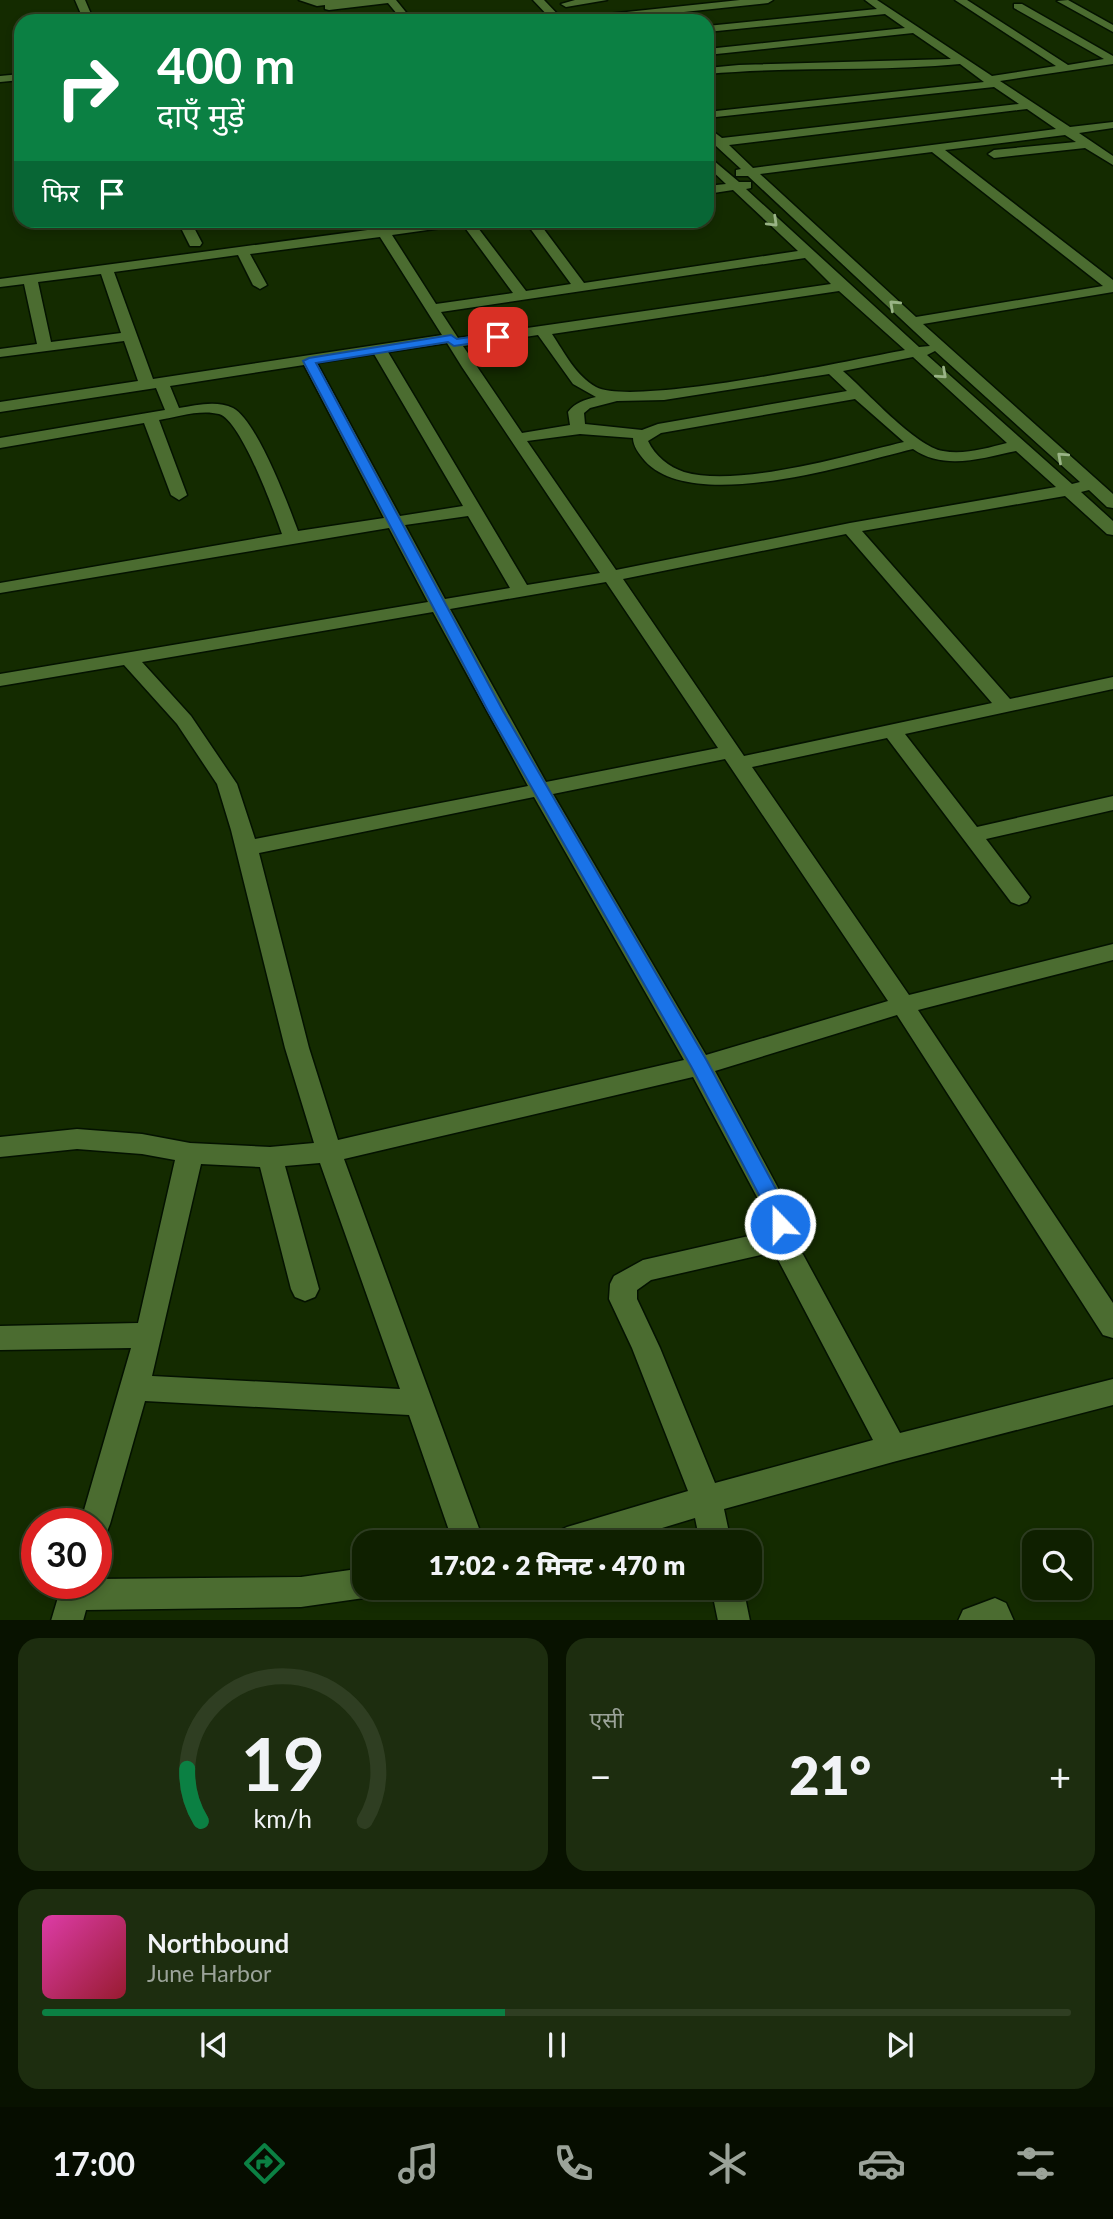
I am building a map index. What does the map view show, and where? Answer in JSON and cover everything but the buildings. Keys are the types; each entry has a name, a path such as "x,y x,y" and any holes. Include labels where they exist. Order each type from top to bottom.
{"street":[{"path":"304,0 317,3 352,0"},
{"path":"329,7 391,0 402,14"},
{"path":"538,0 552,14"},
{"path":"564,2 602,0"},
{"path":"638,14 768,0"},
{"path":"870,0 1113,162"},
{"path":"960,0 1066,68"},
{"path":"1007,0 1113,61"},
{"path":"1018,6 1053,1 1113,29"},
{"path":"714,28 886,10"},
{"path":"1066,34 1113,29"},
{"path":"714,51 914,30"},
{"path":"766,46 780,56"},
{"path":"714,70 770,65 912,65 960,61"},
{"path":"714,114 991,82 1113,61"},
{"path":"714,143 1027,106"},
{"path":"714,176 1113,125"},
{"path":"714,144 750,171 1113,503"},
{"path":"714,189 1086,144"},
{"path":"933,147 1113,288"},
{"path":"714,166 842,286 1113,530"},
{"path":"187,228 195,243"},
{"path":"0,270 306,228"},
{"path":"0,283 242,251 368,228"},
{"path":"380,228 452,341 903,1005 1113,1326"},
{"path":"476,228 522,295"},
{"path":"536,228 580,287"},
{"path":"242,251 260,285"},
{"path":"432,309 808,254"},
{"path":"106,269 130,336 154,383 174,413"},
{"path":"30,279 45,346"},
{"path":"0,407 379,350 542,330 842,286"},
{"path":"912,322 1113,288"},
{"path":"542,330 582,386 599,395 616,398"},
{"path":"0,353 130,336"},
{"path":"578,427 576,412 585,404 616,398 716,388 941,348"},
{"path":"379,350 521,591"},
{"path":"309,361 393,522 540,790 700,1066 777,1210 780,1237 893,1448"},
{"path":"832,369 915,444 933,455 976,454 1021,445"},
{"path":"518,438 578,427 612,428 643,435 659,429 861,393"},
{"path":"0,443 174,413 221,409 235,415 250,442 292,537"},
{"path":"150,418 179,495"},
{"path":"643,435 640,440 642,446 663,468 675,475 702,479 776,473 915,444"},
{"path":"0,680 612,576 850,528 1092,484"},
{"path":"0,588 292,537 473,510"},
{"path":"850,528 1005,706"},
{"path":"128,658 184,720 227,784 247,848 293,1036 329,1152 465,1530"},
{"path":"247,848 540,790 892,731 1113,683"},
{"path":"892,731 1018,897"},
{"path":"972,835 1113,803"},
{"path":"0,1147 77,1139 142,1144 190,1153 270,1157 329,1152 700,1066 903,1005 1113,952"},
{"path":"100,1508 149,1335 190,1153"},
{"path":"270,1157 305,1290"},
{"path":"713,1530 707,1500 646,1348 623,1299 624,1284 643,1271 769,1242 780,1237"},
{"path":"0,1338 149,1335"},
{"path":"135,1388 418,1404"},
{"path":"607,1530 893,1448 1113,1392"},
{"path":"73,1600 301,1592 352,1585"},
{"path":"730,1600 734,1620"},
{"path":"974,1620 995,1614 998,1620"}],"route":[{"path":"498,337 454,343 451,338 309,361 340,425 456,634 495,711 700,1066 777,1210 780,1224"}]}
